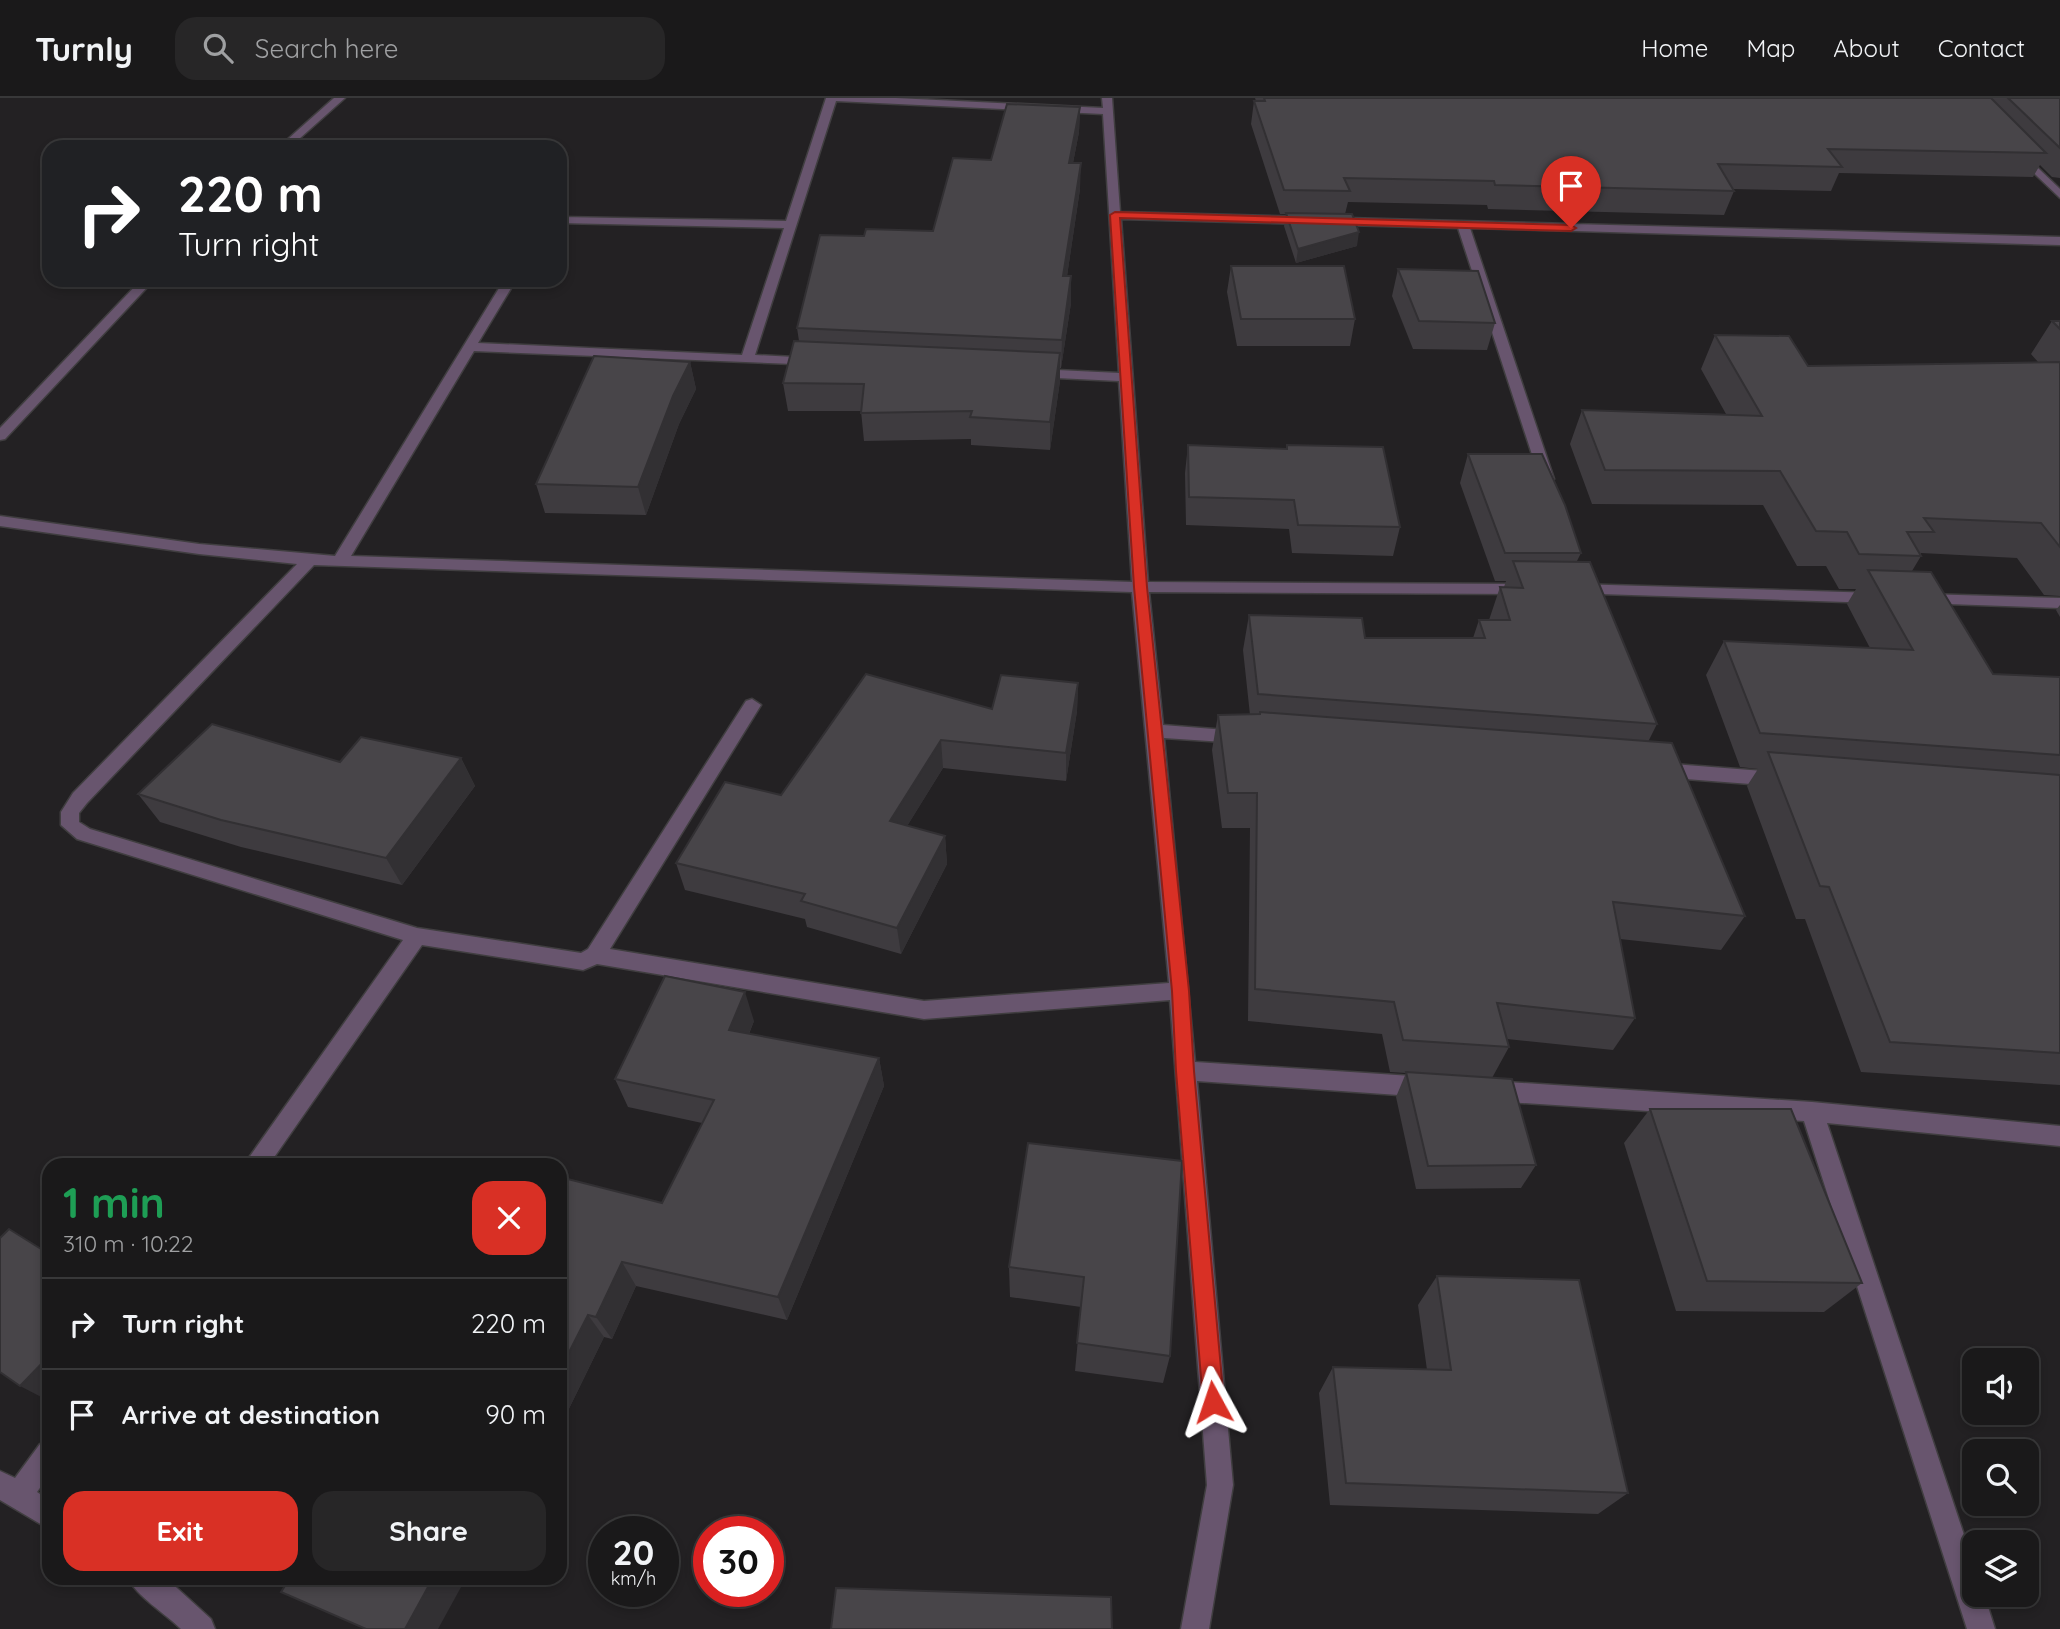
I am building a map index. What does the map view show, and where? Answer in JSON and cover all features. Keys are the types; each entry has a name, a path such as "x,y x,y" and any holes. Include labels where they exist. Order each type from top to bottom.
{"street":[{"path":"292,140 340,98"},
{"path":"747,359 832,98 1107,105 1140,587 1181,991 1185,1071 1220,1485 1195,1629"},
{"path":"2012,146 2060,195"},
{"path":"1115,215 2060,241"},
{"path":"567,220 791,225"},
{"path":"1463,225 1553,498"},
{"path":"0,436 141,287"},
{"path":"340,561 506,287"},
{"path":"472,347 828,363"},
{"path":"1017,372 1125,377"},
{"path":"0,520 198,549 310,560 1140,587 1584,589 2060,603"},
{"path":"310,560 80,798 70,811 69,825 84,834 417,936 576,962 590,960 752,705"},
{"path":"1153,731 1251,738"},
{"path":"1649,765 1795,780"},
{"path":"260,1158 417,936"},
{"path":"595,955 924,1010 1181,991"},
{"path":"1185,1071 1449,1088"},
{"path":"1477,1090 1812,1112 2060,1136"},
{"path":"1812,1112 1981,1629"},
{"path":"42,1459 9,1490 42,1511"},
{"path":"151,1585 174,1602 201,1629"}],"building":[{"path":"1264,98 1991,98 2046,153 1828,149 1842,167 1718,164 1734,191 1344,178 1350,191 1284,190 1254,101 1265,101"},
{"path":"2008,98 2060,98 2060,148"},
{"path":"1007,104 1080,107 1069,163 1081,163 1063,276 1071,276 1062,340 797,328 820,235 864,236 866,229 933,231 953,158 991,160"},
{"path":"1286,213 1352,214 1359,232 1298,249"},
{"path":"1231,266 1344,266 1355,319 1241,319"},
{"path":"1398,269 1478,271 1495,323 1419,321"},
{"path":"2052,321 2060,321 2060,329"},
{"path":"1715,335 1789,336 1808,366 2060,362 2060,547 2041,523 1924,518 1934,532 1907,532 1921,556 1859,554 1847,532 1816,531 1780,471 1605,470 1582,410 1762,416"},
{"path":"794,341 1060,353 1050,422 970,417 972,411 861,413 864,384 783,383"},
{"path":"594,356 690,362 673,396 638,487 536,484"},
{"path":"1188,445 1287,449 1287,445 1383,447 1400,527 1298,525 1294,500 1189,497"},
{"path":"1468,454 1542,454 1565,505 1581,553 1505,553"},
{"path":"1513,561 1590,562 1657,724 1258,694 1249,615 1362,618 1365,638 1485,638 1479,620 1510,620 1500,587 1523,588"},
{"path":"1868,570 1931,572 1993,674 2060,677 2060,755 1760,733 1724,641 1913,650"},
{"path":"866,674 992,709 1001,675 1078,683 1066,753 941,740 890,821 945,836 897,928 801,901 805,894 676,863 725,782 781,795"},
{"path":"1260,712 1672,743 1745,916 1613,902 1635,1018 1497,1003 1509,1047 1403,1040 1394,1002 1255,989 1257,793 1228,793 1218,715"},
{"path":"212,724 340,762 361,737 461,758 386,858 221,820 138,794"},
{"path":"1768,752 2060,775 2060,1053 1890,1042 1829,887 1820,886"},
{"path":"665,976 745,992 729,1030 879,1058 778,1297 622,1262 596,1317 588,1315 567,1356 567,1179 662,1203 714,1100 615,1079"},
{"path":"1406,1072 1512,1079 1536,1165 1428,1166"},
{"path":"1650,1109 1791,1109 1862,1283 1707,1281"},
{"path":"1028,1143 1182,1161 1170,1356 1077,1343 1084,1277 1009,1267"},
{"path":"9,1229 42,1250 42,1363 20,1386 0,1372 0,1238"},
{"path":"1437,1276 1579,1280 1628,1493 1346,1483 1333,1367 1451,1370"},
{"path":"286,1585 429,1585 405,1629 366,1629 281,1592"},
{"path":"836,1588 1111,1597 1112,1629 831,1629"}],"route":[{"path":"1213,1402 1185,1071 1181,991 1140,587 1115,215 1571,228"}]}
